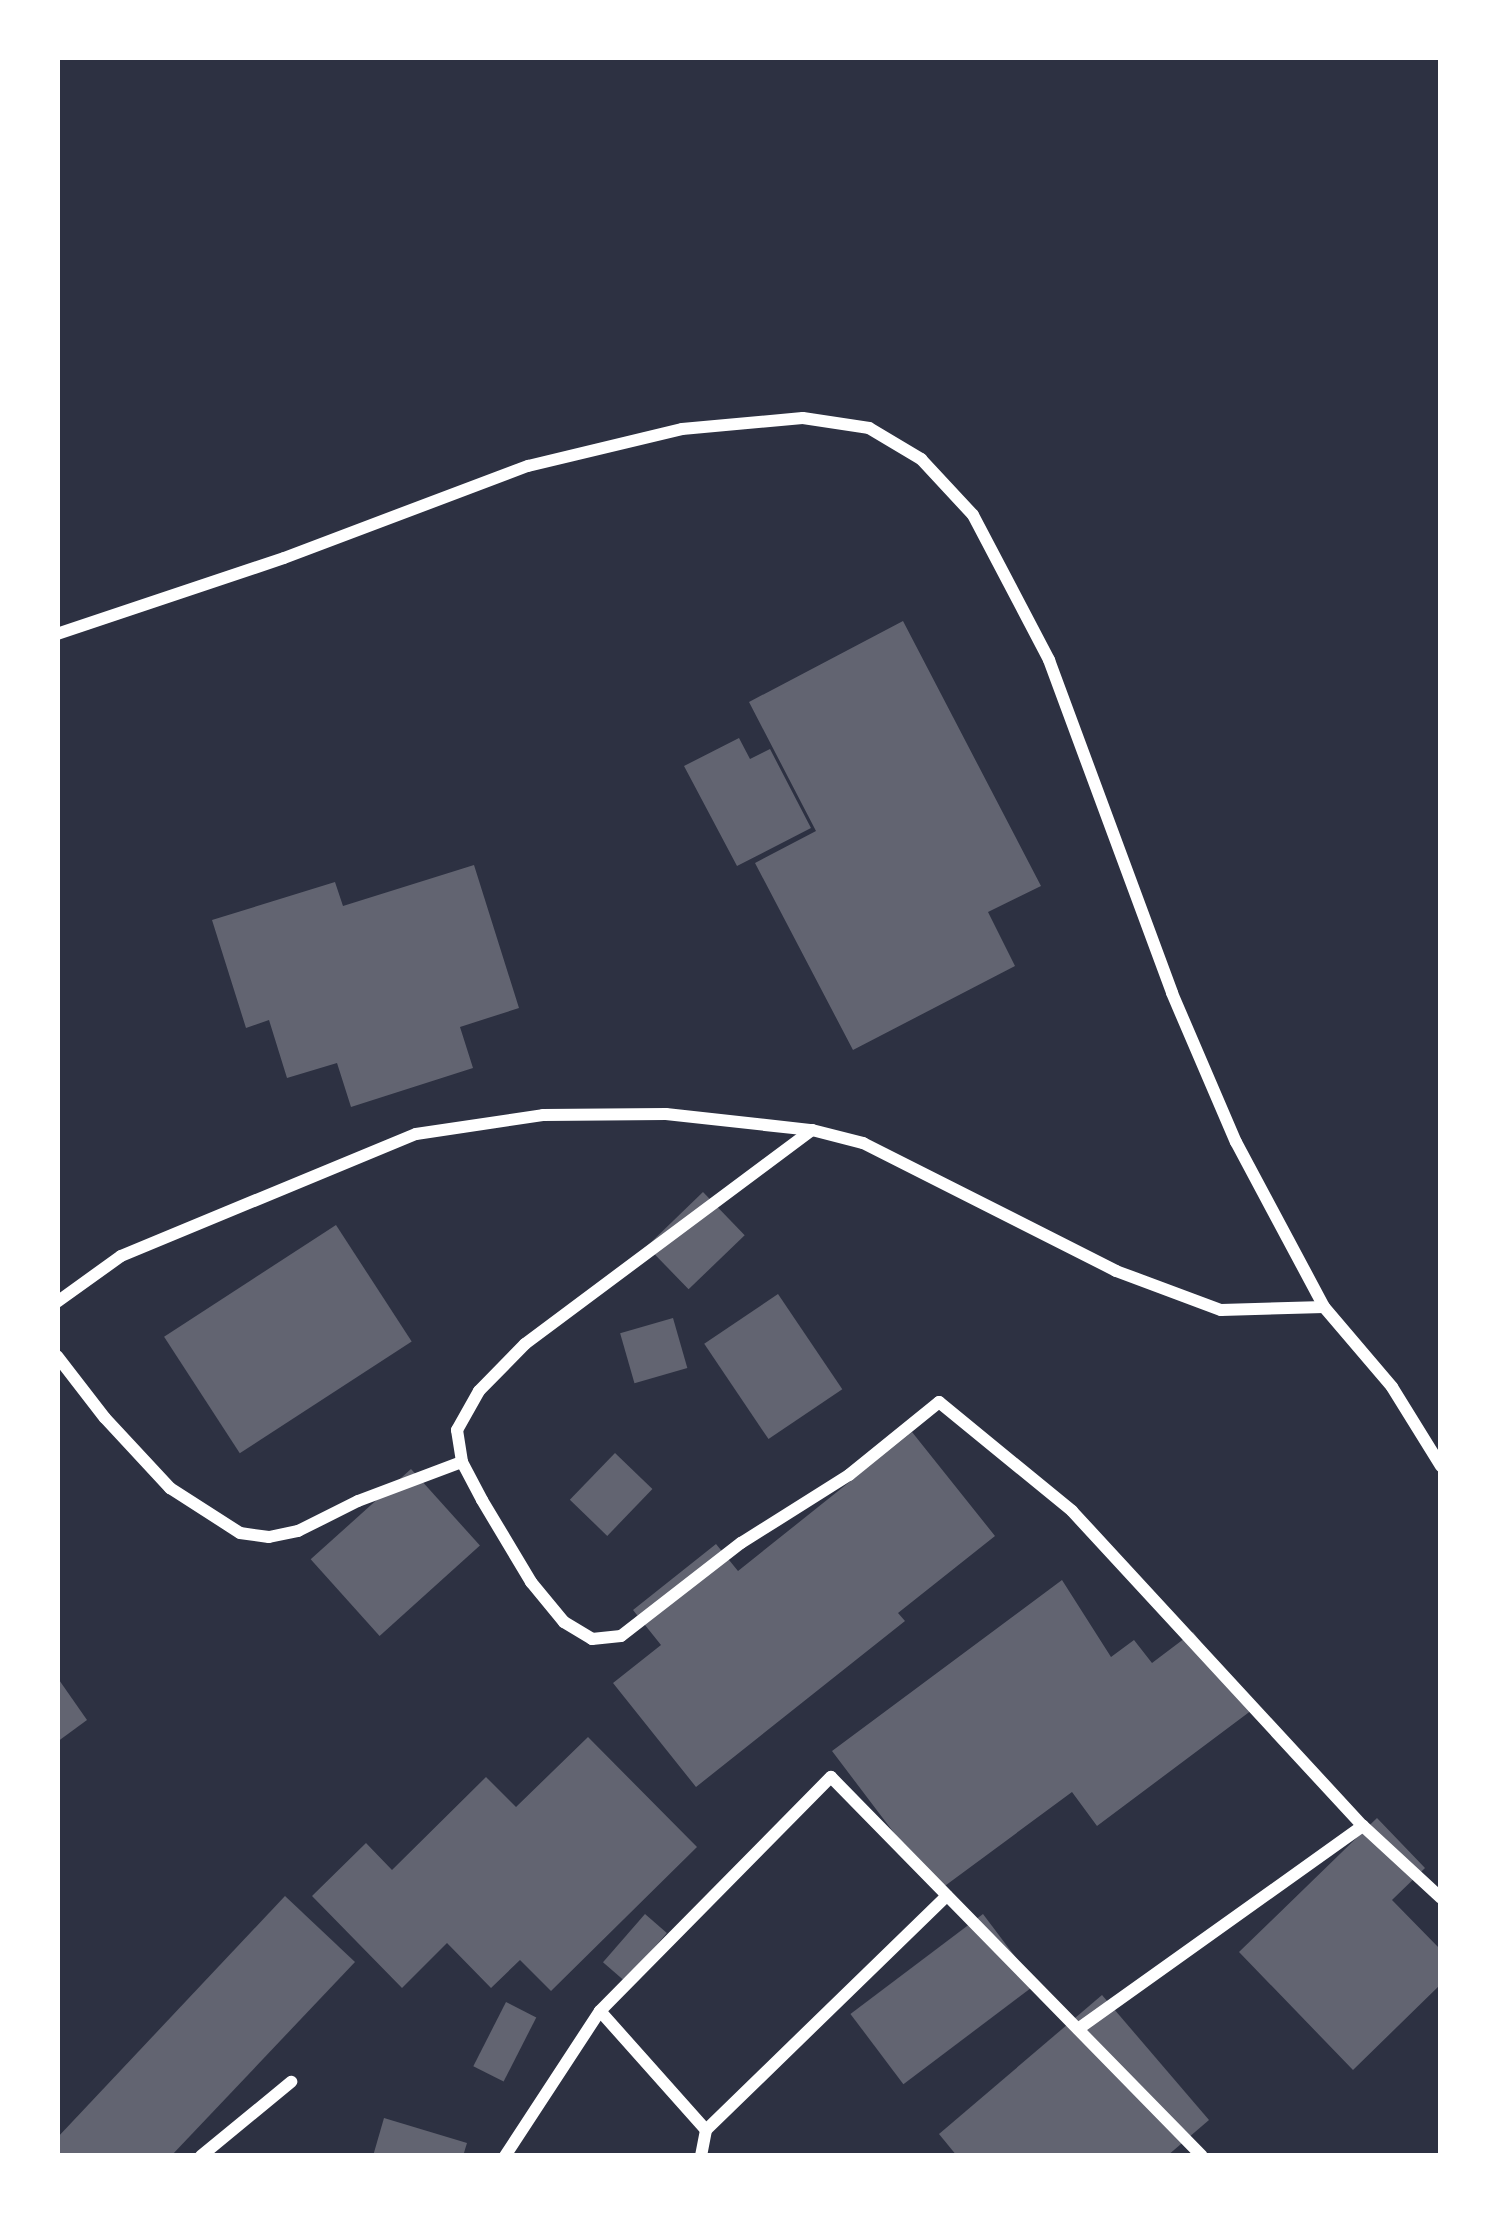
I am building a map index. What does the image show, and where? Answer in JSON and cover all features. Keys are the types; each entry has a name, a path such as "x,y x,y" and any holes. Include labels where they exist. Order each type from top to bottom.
{"street":[{"path":"57,634 284,558 528,466 682,429 803,418 869,428 920,459 973,515 1038,640 1227,1121 1324,1307 1392,1387 1441,1466"},
{"path":"57,1302 121,1256 416,1133 543,1115 666,1114 812,1130 863,1143 1116,1270 1221,1310 1324,1307"},
{"path":"812,1130 525,1344 479,1391 457,1430 462,1462 531,1582 563,1622 592,1639 621,1636 741,1544 848,1475 939,1402 1072,1511 1363,1826 1441,1898"},
{"path":"57,1356 104,1418 170,1488 240,1533 269,1537 298,1531 358,1501 462,1462"},
{"path":"505,2156 600,2011 831,1777 1202,2156"},
{"path":"1078,2029 1363,1826"},
{"path":"701,2156 706,2130 947,1896"},
{"path":"600,2011 706,2130"},
{"path":"201,2156 291,2082"}],"building":[{"path":"903,621 1041,886 988,912 1015,966 853,1050 755,863 816,831 749,702"},
{"path":"739,738 750,759 770,749 811,828 737,866 684,766"},
{"path":"474,865 519,1008 460,1027 473,1068 351,1107 337,1063 287,1078 269,1020 246,1028 212,920 335,882 343,906"},
{"path":"703,1192 745,1235 689,1289 647,1246"},
{"path":"336,1225 412,1342 240,1453 164,1337"},
{"path":"778,1294 842,1389 769,1439 704,1344"},
{"path":"673,1318 687,1368 634,1383 620,1333"},
{"path":"912,1432 995,1536 898,1613 905,1621 696,1787 613,1683 661,1645 633,1610 716,1544 738,1571"},
{"path":"615,1453 652,1489 607,1536 570,1500"},
{"path":"411,1469 480,1546 380,1636 311,1559"},
{"path":"1062,1580 1111,1657 1134,1640 1152,1663 1193,1632 1252,1710 1097,1826 1072,1792 938,1891 832,1751"},
{"path":"57,1677 87,1720 57,1742"},
{"path":"588,1737 697,1847 551,1991 520,1960 491,1988 447,1943 402,1988 312,1896 366,1843 392,1870 486,1777 516,1807"},
{"path":"1377,1818 1425,1868 1392,1900 1441,1950 1441,1984 1353,2070 1239,1952"},
{"path":"285,1896 355,1962 171,2156 57,2156 57,2138"},
{"path":"645,1914 667,1933 625,1981 603,1962"},
{"path":"983,1914 1036,1984 903,2084 850,2014"},
{"path":"1102,1995 1209,2120 1167,2156 957,2156 939,2134"},
{"path":"506,2002 536,2017 504,2082 473,2066"},
{"path":"384,2118 467,2143 463,2156 373,2156"}]}
